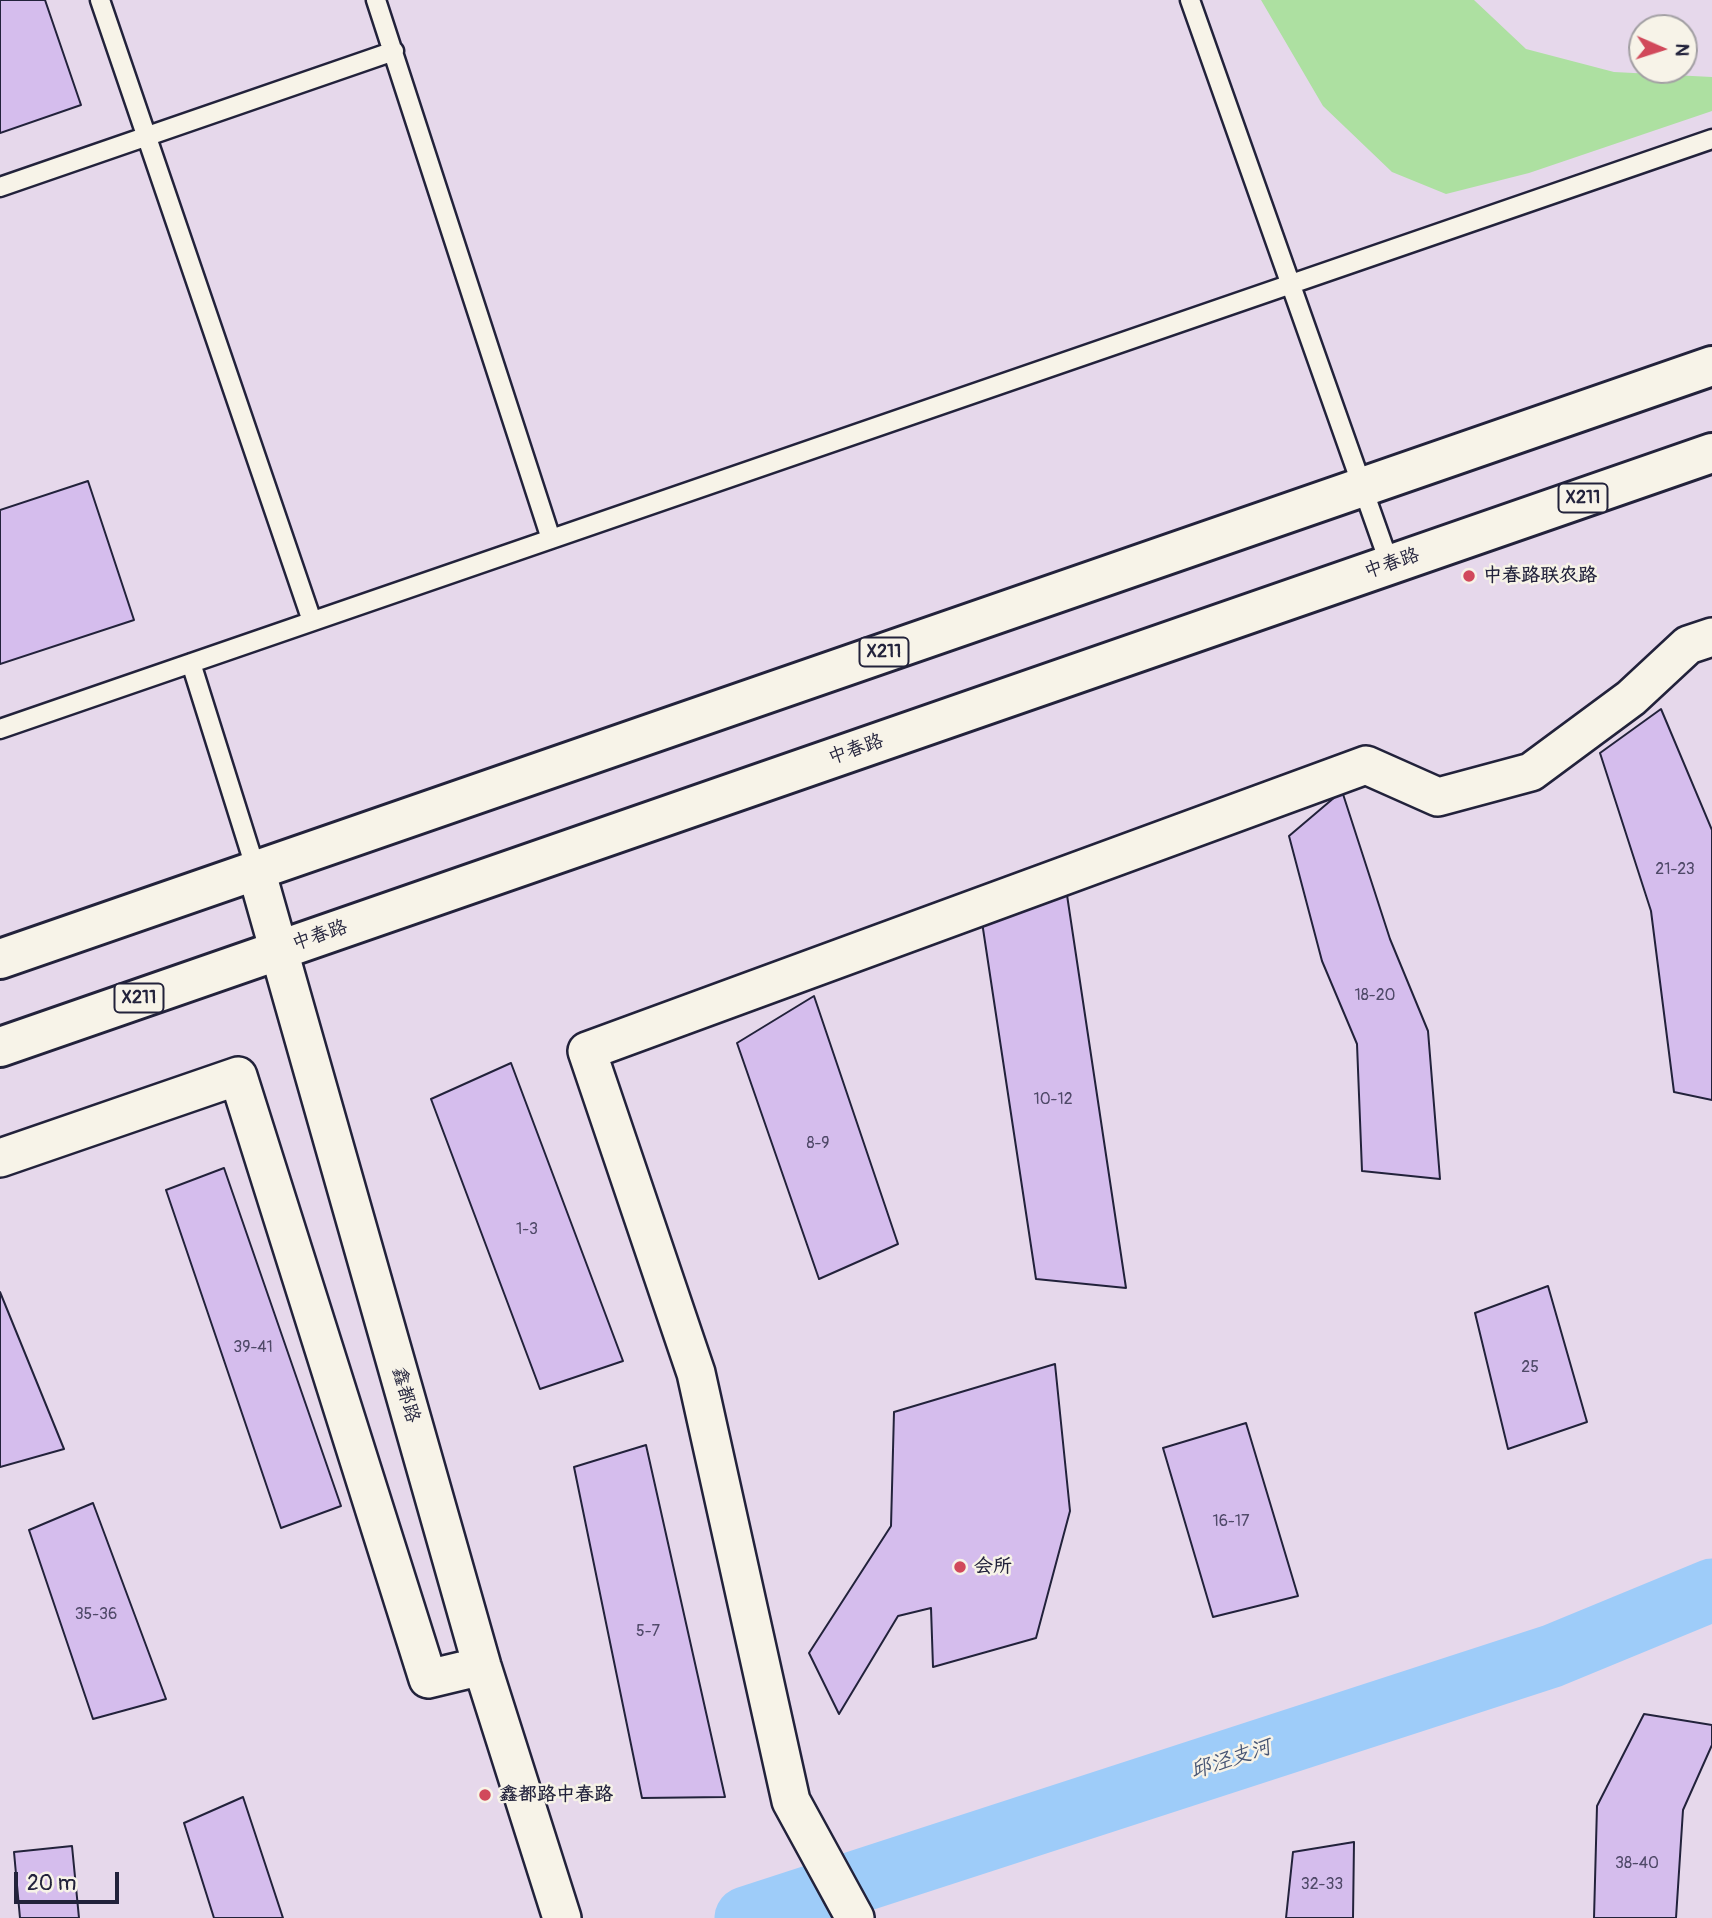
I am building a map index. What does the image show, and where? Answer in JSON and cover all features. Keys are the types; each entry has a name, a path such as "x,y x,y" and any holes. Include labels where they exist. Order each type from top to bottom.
{"main road":[{"name":"X211","path":"0,959 1712,366"},
{"name":"中春路","path":"0,1047 1712,453"}],"street":[{"path":"855,1918 791,1801 696,1373 587,1051 1366,765 1438,797 1531,772 1631,698 1688,645 1712,637"},
{"name":"鑫都路","path":"256,870 482,1666 559,1910"},
{"path":"0,1158 238,1076 428,1679 482,1666"}],"lane":[{"path":"100,0 312,621"},
{"path":"376,0 551,539"},
{"path":"1190,0 1390,565"},
{"path":"0,187 394,51"},
{"path":"0,729 1712,139"},
{"path":"191,663 256,870"}],"shaded area":[{"path":"0,0 1712,0 1712,1918 0,1918"}],"green space":[{"path":"1261,0 1474,0 1526,49 1614,72 1628,73 1628,84 1698,84 1698,76 1712,77 1712,111 1529,173 1446,194 1392,172 1323,106"}],"building":[{"path":"0,0 45,0 81,105 0,133"},
{"path":"88,481 134,620 0,664 0,510"},
{"path":"1661,709 1712,830 1712,1100 1674,1092 1651,911 1600,753"},
{"path":"1342,791 1390,939 1428,1031 1440,1179 1362,1171 1357,1044 1322,961 1289,836"},
{"path":"1067,895 1126,1288 1036,1279 982,922"},
{"path":"814,996 898,1244 819,1279 737,1043"},
{"path":"511,1063 623,1361 540,1389 431,1099"},
{"path":"224,1168 341,1506 281,1528 166,1190"},
{"path":"1548,1286 1587,1422 1508,1449 1475,1313"},
{"path":"0,1292 64,1449 0,1467"},
{"name":"会所","path":"1055,1364 1070,1511 1036,1638 933,1667 931,1608 898,1616 839,1714 809,1653 891,1526 894,1412"},
{"path":"1246,1423 1298,1596 1213,1617 1163,1448"},
{"path":"646,1445 725,1797 642,1798 574,1467"},
{"path":"93,1503 166,1699 93,1719 29,1530"},
{"path":"1644,1714 1712,1725 1712,1745 1683,1810 1676,1918 1594,1918 1597,1806"},
{"path":"243,1797 283,1918 214,1918 184,1823"},
{"path":"1354,1842 1353,1918 1286,1918 1293,1852"},
{"path":"72,1846 79,1918 20,1918 14,1852"}],"waterway":[{"name":"邱泾支河","path":"746,1918 1552,1656 1712,1590"}],"place":[{"name":"中春路联农路","path":"1469,576"},
{"name":"会所","path":"960,1567"},
{"name":"鑫都路中春路","path":"485,1795"}]}
